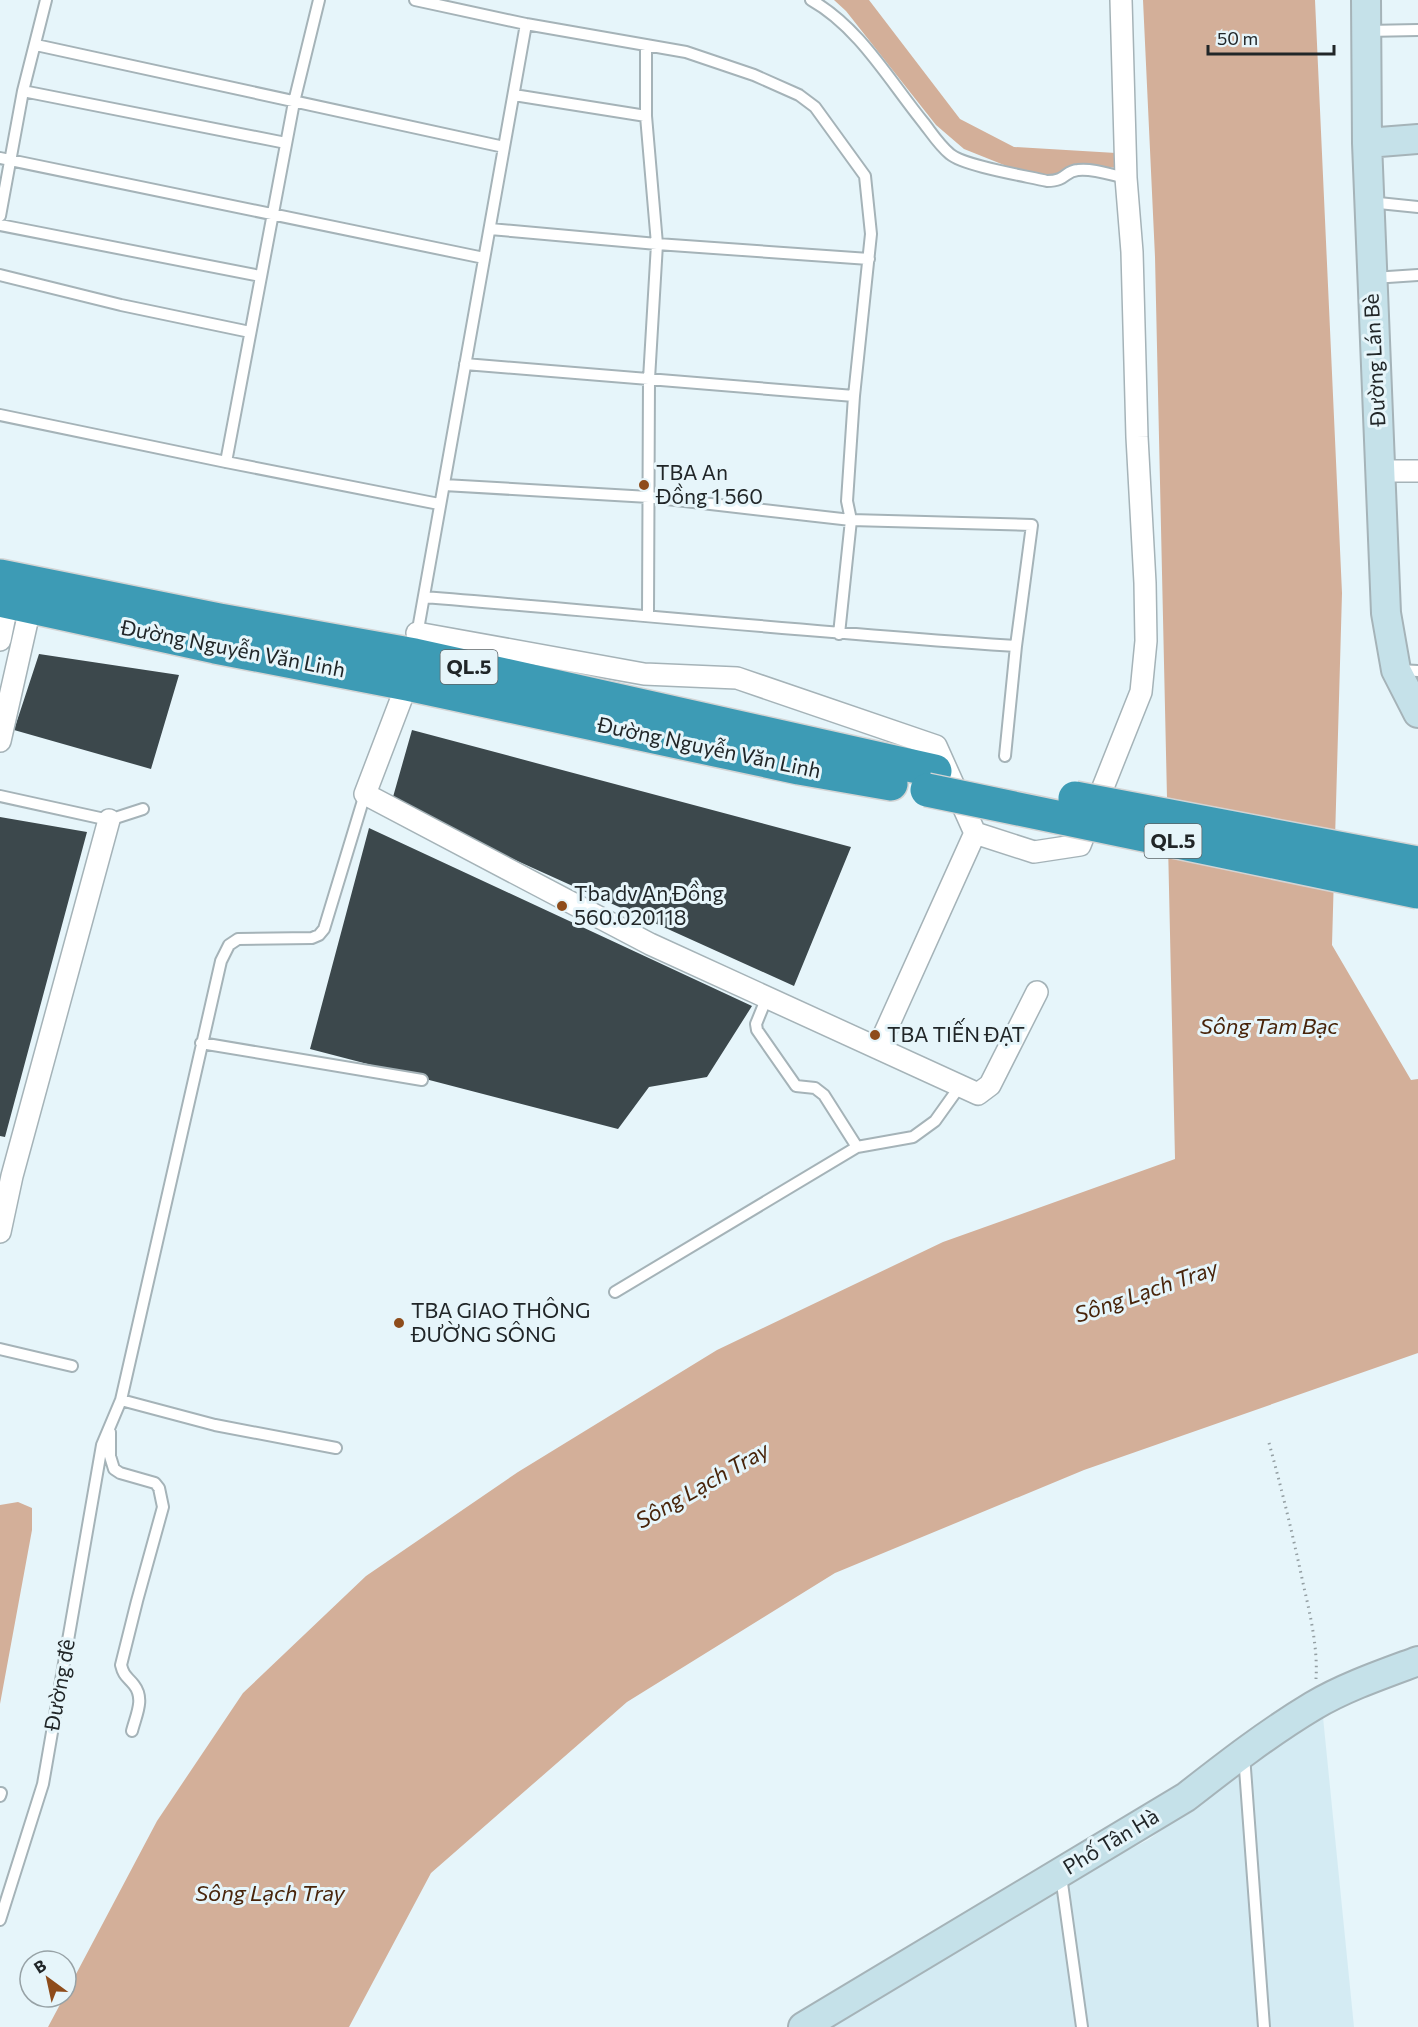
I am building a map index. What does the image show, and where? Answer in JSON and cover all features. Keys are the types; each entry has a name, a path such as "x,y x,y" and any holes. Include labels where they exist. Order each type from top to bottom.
{"highway":[{"name":"Đường Nguyễn Văn Linh","path":"14,591 215,647 413,657 931,781 1418,892"},
{"name":"Đường Nguyễn Văn Linh","path":"931,781 1418,863"}],"street":[{"path":"1037,992 990,1085 978,1094 650,944 365,794 413,657 644,674 737,678 936,746 975,833 1034,852 1080,845 1141,692 1146,641 1132,252 1126,178 1121,0"},
{"name":"Đường Lán Bè","path":"1366,0 1371,278 1386,613 1407,671 1418,713"},
{"path":"1367,143 1418,139"},
{"path":"1380,471 1418,471"},
{"path":"0,640 14,591"},
{"path":"0,741 14,591"},
{"path":"0,1232 6,1175 109,820"},
{"path":"878,1048 975,833"},
{"name":"Phố Tân Hà","path":"803,2027 1186,1797 1244,1752 1314,1705 1367,1680 1418,1661"}],"lane":[{"path":"0,216 5,159 46,0"},
{"path":"226,462 294,102 319,0"},
{"path":"416,0 526,24 686,52 754,75 799,95 815,107 865,176 871,234 854,396 847,501 851,520 839,634"},
{"path":"811,0 830,12 846,27 891,79 915,113 950,155 973,164 1047,181 1060,181 1073,171 1081,169 1126,178"},
{"path":"413,657 526,24"},
{"path":"1366,31 1418,30"},
{"path":"36,45 504,147"},
{"path":"646,45 646,116 657,244 649,379 648,615"},
{"path":"23,91 286,142"},
{"path":"514,96 646,116"},
{"path":"5,159 484,258"},
{"path":"1369,202 1418,207"},
{"path":"0,225 260,276"},
{"path":"490,229 869,259"},
{"path":"0,274 121,305 250,332"},
{"path":"1371,278 1418,275"},
{"path":"465,364 854,396"},
{"path":"0,415 439,504"},
{"path":"444,485 649,497 851,520 1032,525 1005,756"},
{"path":"424,597 648,615 839,634 1017,646"},
{"name":"Đường đê","path":"0,1920 43,1784 102,1445 121,1400 221,961 229,945 238,939 312,938 319,935 324,929 365,794"},
{"path":"0,796 109,820 143,809"},
{"path":"766,997 756,1024 757,1030 796,1086 815,1088 824,1095 857,1147"},
{"path":"201,1043 422,1080"},
{"path":"615,1292 857,1147 913,1137 935,1121 960,1086"},
{"path":"0,1349 72,1366"},
{"path":"121,1400 215,1425 336,1448"},
{"path":"110,1429 110,1456 114,1469 120,1473 155,1483 159,1488 163,1507 136,1601 121,1665 123,1674 138,1692 140,1703 132,1731"},
{"path":"1244,1752 1264,2027"},
{"path":"1060,1873 1082,2027"}],"path":[{"path":"1269,1443 1287,1508 1309,1612 1317,1663 1314,1705"}],"shaded area":[{"path":"1323,1717 1354,2027 829,2027 1081,1874 1148,1840 1258,1759"}],"water":[{"path":"834,0 869,0 960,119 1014,147 1116,153 1117,168 1075,164 1054,176 1014,169 964,149 936,125 846,11"},
{"name":"Sông Lạch Tray","path":"1143,0 1315,0 1342,593 1332,945 1411,1080 1418,1079 1418,1353 1084,1470 835,1573 627,1702 431,1873 349,2027 48,2027 58,2009 78,2009 78,1970 157,1821 243,1693 366,1576 518,1472 717,1350 943,1242 1175,1159 1155,257"},
{"path":"18,1502 32,1508 32,1530 0,1704 0,1505"}],"building":[{"path":"39,654 179,675 151,769 14,730"},
{"path":"412,730 851,847 794,986 391,804"},
{"path":"0,817 87,832 5,1137 0,1136"},
{"path":"369,828 752,1006 707,1077 649,1087 618,1129 310,1049"}],"place":[{"name":"TBA An Đồng 1 560","path":"644,485"},
{"name":"Tba dv An Đồng 560.020118","path":"562,906"},
{"name":"TBA TIẾN ĐẠT","path":"875,1035"},
{"name":"TBA GIAO THÔNG ĐƯỜNG SÔNG","path":"399,1323"}],"water label":[{"name":"Sông Tam Bạc","path":"1269,1026"}]}
